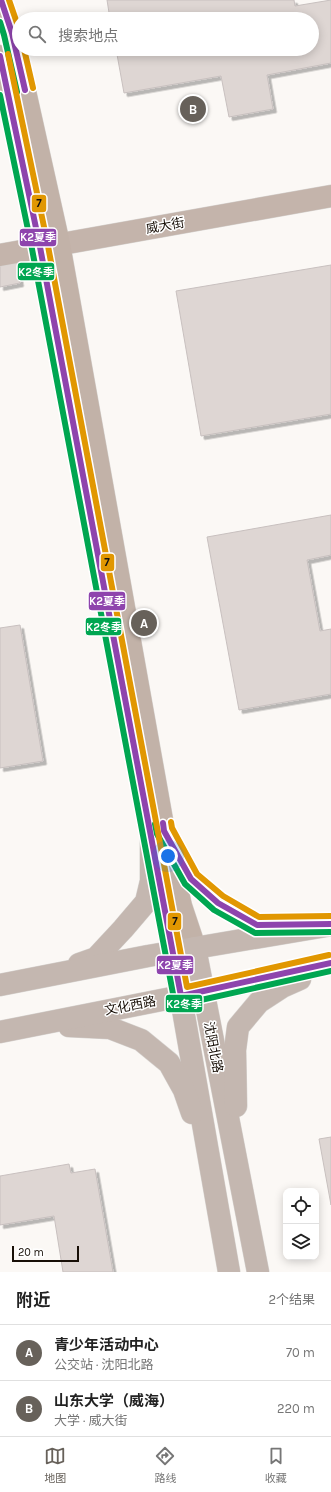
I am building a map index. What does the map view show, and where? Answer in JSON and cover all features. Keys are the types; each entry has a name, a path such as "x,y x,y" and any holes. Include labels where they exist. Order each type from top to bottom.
{"main road":[{"path":"158,834 191,879 218,903 257,925 331,924"},
{"path":"31,979 96,958 123,929 146,902 151,881 158,834"},
{"path":"0,985 194,948 331,924"},
{"name":"沈阳北路","path":"194,948 258,1272"},
{"name":"沈阳北路","path":"173,953 229,1272"},
{"path":"236,1156 235,1050 238,1027 259,1002 282,987 331,965"},
{"name":"文化西路","path":"0,1032 331,965"},
{"path":"34,1025 110,1028 141,1040 169,1063 184,1090 210,1166"}],"street":[{"name":"沈阳北路","path":"0,0 12,33"},
{"name":"沈阳北路","path":"0,56 49,246"},
{"name":"沈阳北路","path":"16,56 49,246 158,834 173,953"},
{"name":"威大街","path":"0,255 331,196"},
{"name":"沈阳北路","path":"158,834 194,948"}],"building":[{"path":"107,0 294,0 295,6 331,0 331,63 267,75 273,109 229,117 221,76 124,93 117,56 319,56 319,12 109,12"},
{"path":"17,262 20,283 0,287 0,265"},
{"path":"331,265 331,414 201,436 176,291"},
{"path":"331,515 331,555 307,560 320,631 331,629 331,694 239,710 207,537"},
{"path":"20,625 43,761 0,768 0,628"},
{"path":"331,1137 331,1205 319,1139"},
{"path":"69,1164 71,1173 95,1169 113,1272 63,1272 54,1216 0,1225 0,1176"}],"transit line":[{"name":"K2夏季","path":"1,0 12,33"},
{"name":"7","path":"9,0 13,12"},
{"name":"K2冬季","path":"0,22 17,92"},
{"name":"7","path":"8,54 48,246 187,987 329,955"},
{"name":"K2夏季","path":"0,56 40,247 181,996 331,963"},
{"name":"K2夏季","path":"17,56 25,90"},
{"name":"7","path":"26,56 33,88"},
{"name":"K2冬季","path":"0,95 32,249 174,999 177,1003 183,1004 331,971"},
{"name":"7","path":"171,822 172,828 197,874 223,896 259,917 331,916"},
{"name":"K2夏季","path":"163,823 164,831 191,879 218,903 257,925 331,924"},
{"name":"K2冬季","path":"155,824 157,834 185,884 214,910 255,933 331,932"}],"place":[{"name":"山东大学（威海）","path":"193,109"},
{"name":"青少年活动中心","path":"144,623"}]}
